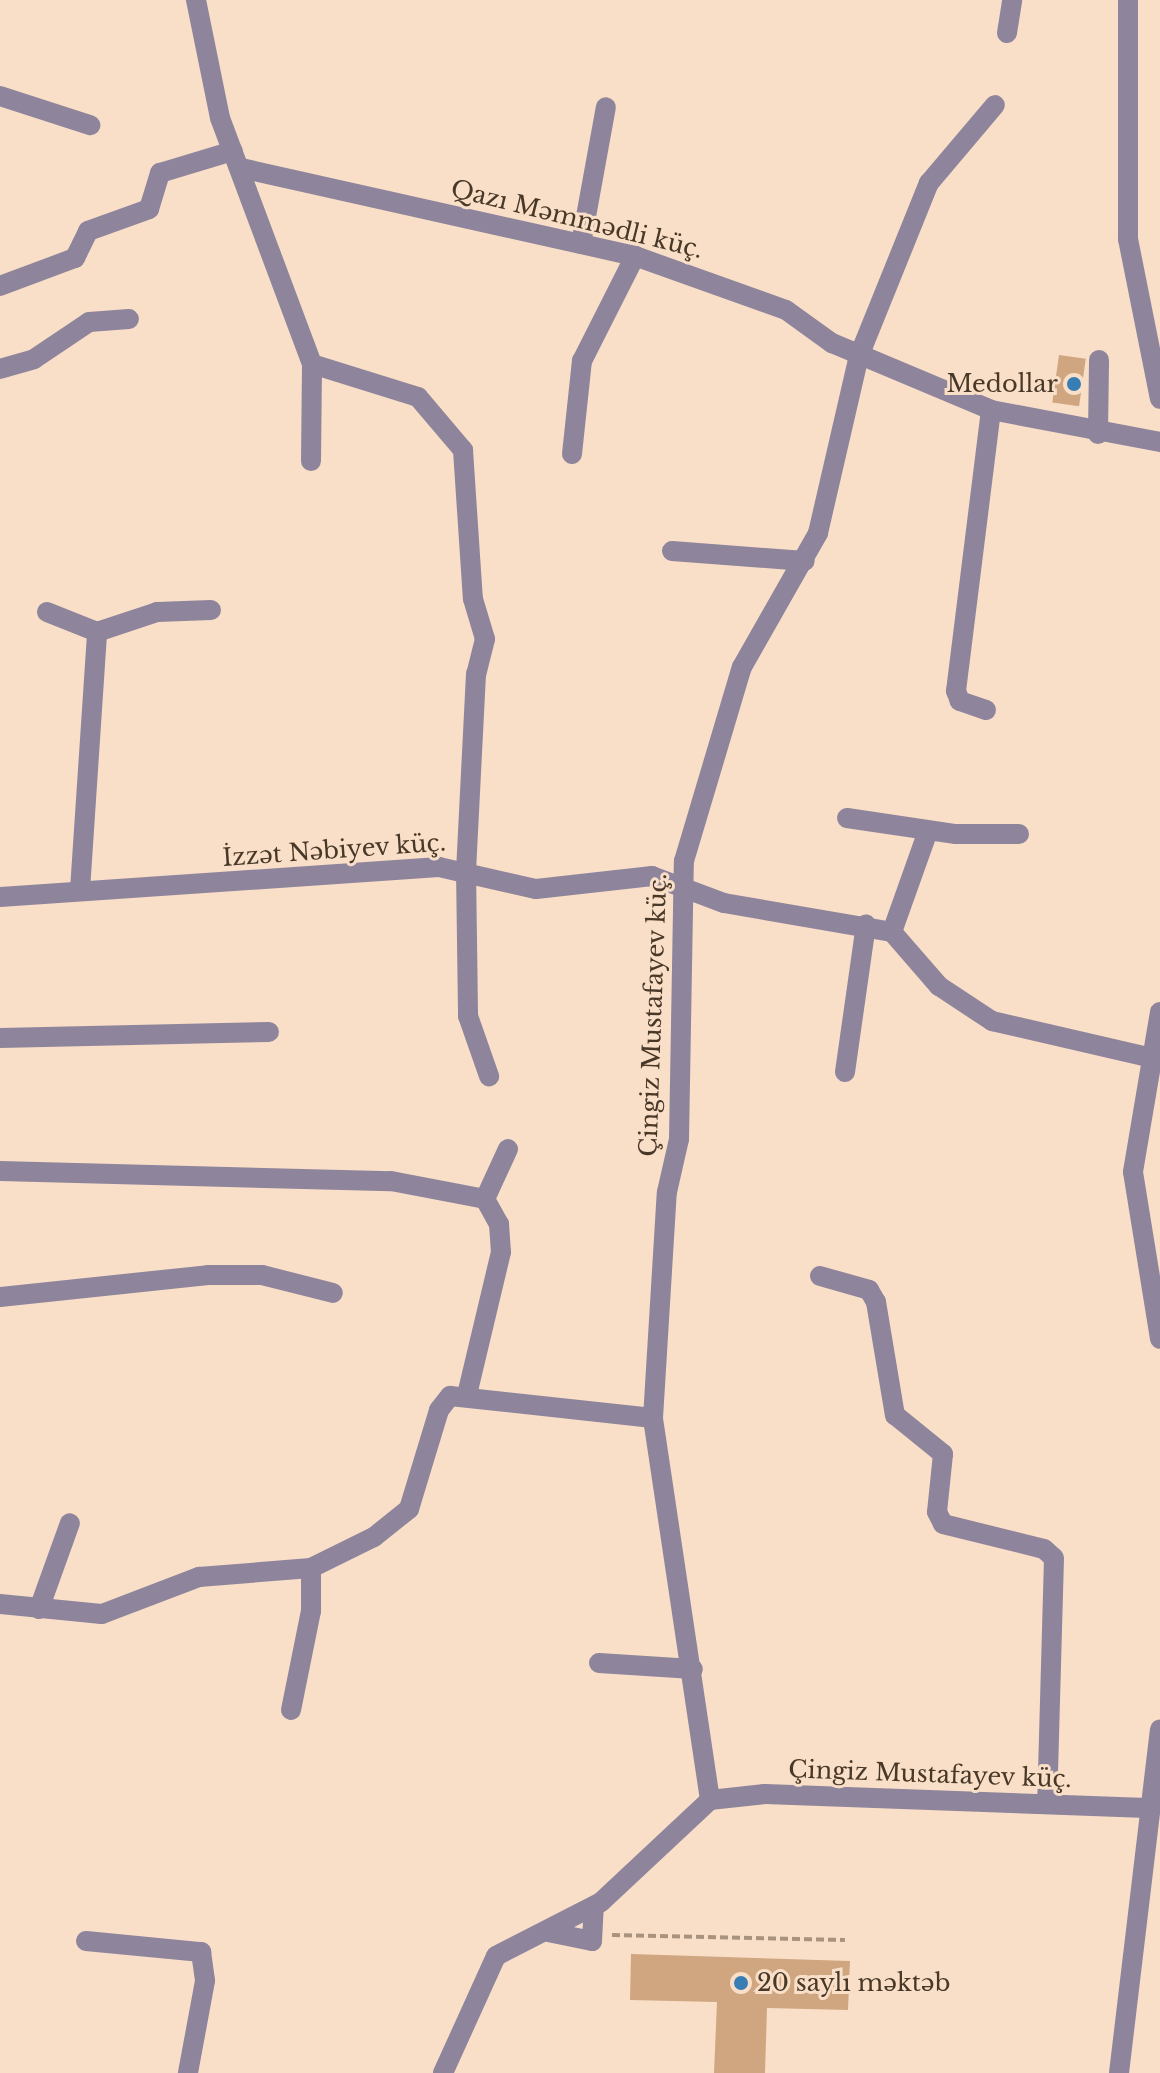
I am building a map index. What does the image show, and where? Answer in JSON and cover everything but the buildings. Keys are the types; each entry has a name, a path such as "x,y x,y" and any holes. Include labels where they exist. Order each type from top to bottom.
{"street":[{"path":"196,0 208,80 312,364 311,461"},
{"path":"1007,33 1012,0"},
{"path":"1128,0 1128,239 1160,399"},
{"path":"0,96 90,125"},
{"name":"Çingiz Mustafayev küç.","path":"995,105 929,183 859,356 818,533 805,561 742,667 682,883 679,1139 667,1192 653,1418 693,1669 710,1800 765,1794 1147,1808"},
{"path":"581,244 606,107"},
{"path":"0,286 75,258 88,231 149,209 160,173 237,159"},
{"name":"Qazı Məmmədli küç.","path":"237,159 635,256 786,310 859,356 991,410 1098,434 1160,442"},
{"path":"572,454 582,361 635,256"},
{"path":"0,369 34,359 89,322 129,319"},
{"path":"1098,434 1099,360"},
{"path":"312,364 418,397 463,450 473,599 485,639 476,674 466,869 468,1016 489,1076"},
{"path":"986,710 960,701 956,691 991,410"},
{"path":"672,551 805,561"},
{"path":"47,612 97,632 157,612 211,610"},
{"path":"80,890 97,632"},
{"path":"847,818 928,831 1019,834"},
{"path":"928,831 892,932 939,986 992,1021 1148,1057"},
{"name":"İzzət Nəbiyev küç.","path":"0,897 466,869 536,889 630,876 682,883 724,903 866,924 892,932"},
{"path":"845,1072 866,924"},
{"path":"1160,1012 1148,1057 1133,1172 1160,1339"},
{"path":"0,1038 269,1032"},
{"path":"485,1199 508,1149"},
{"path":"0,1171 376,1180 485,1199"},
{"path":"467,1395 501,1252 499,1224 485,1199"},
{"path":"0,1297 208,1275 262,1275 333,1293"},
{"path":"820,1276 869,1290 876,1302 895,1415 943,1454 937,1512 943,1524 1044,1549 1054,1558 1047,1804"},
{"path":"0,1604 102,1614 199,1577 311,1568 374,1537 409,1509 439,1410 450,1396 467,1395 653,1418"},
{"path":"39,1609 70,1523"},
{"path":"291,1710 311,1611 311,1568"},
{"path":"599,1663 693,1669"},
{"path":"1119,2073 1147,1808 1160,1729"},
{"path":"443,2073 496,1956 594,1906 710,1800"},
{"path":"548,1932 586,1943 594,1935 594,1906"},
{"path":"86,1941 201,1952 204,1994 188,2073"}],"path":[{"path":"594,1935 845,1940"}],"place":[{"name":"Medollar","path":"1074,384"},
{"name":"20 saylı məktəb","path":"741,1983"}]}
